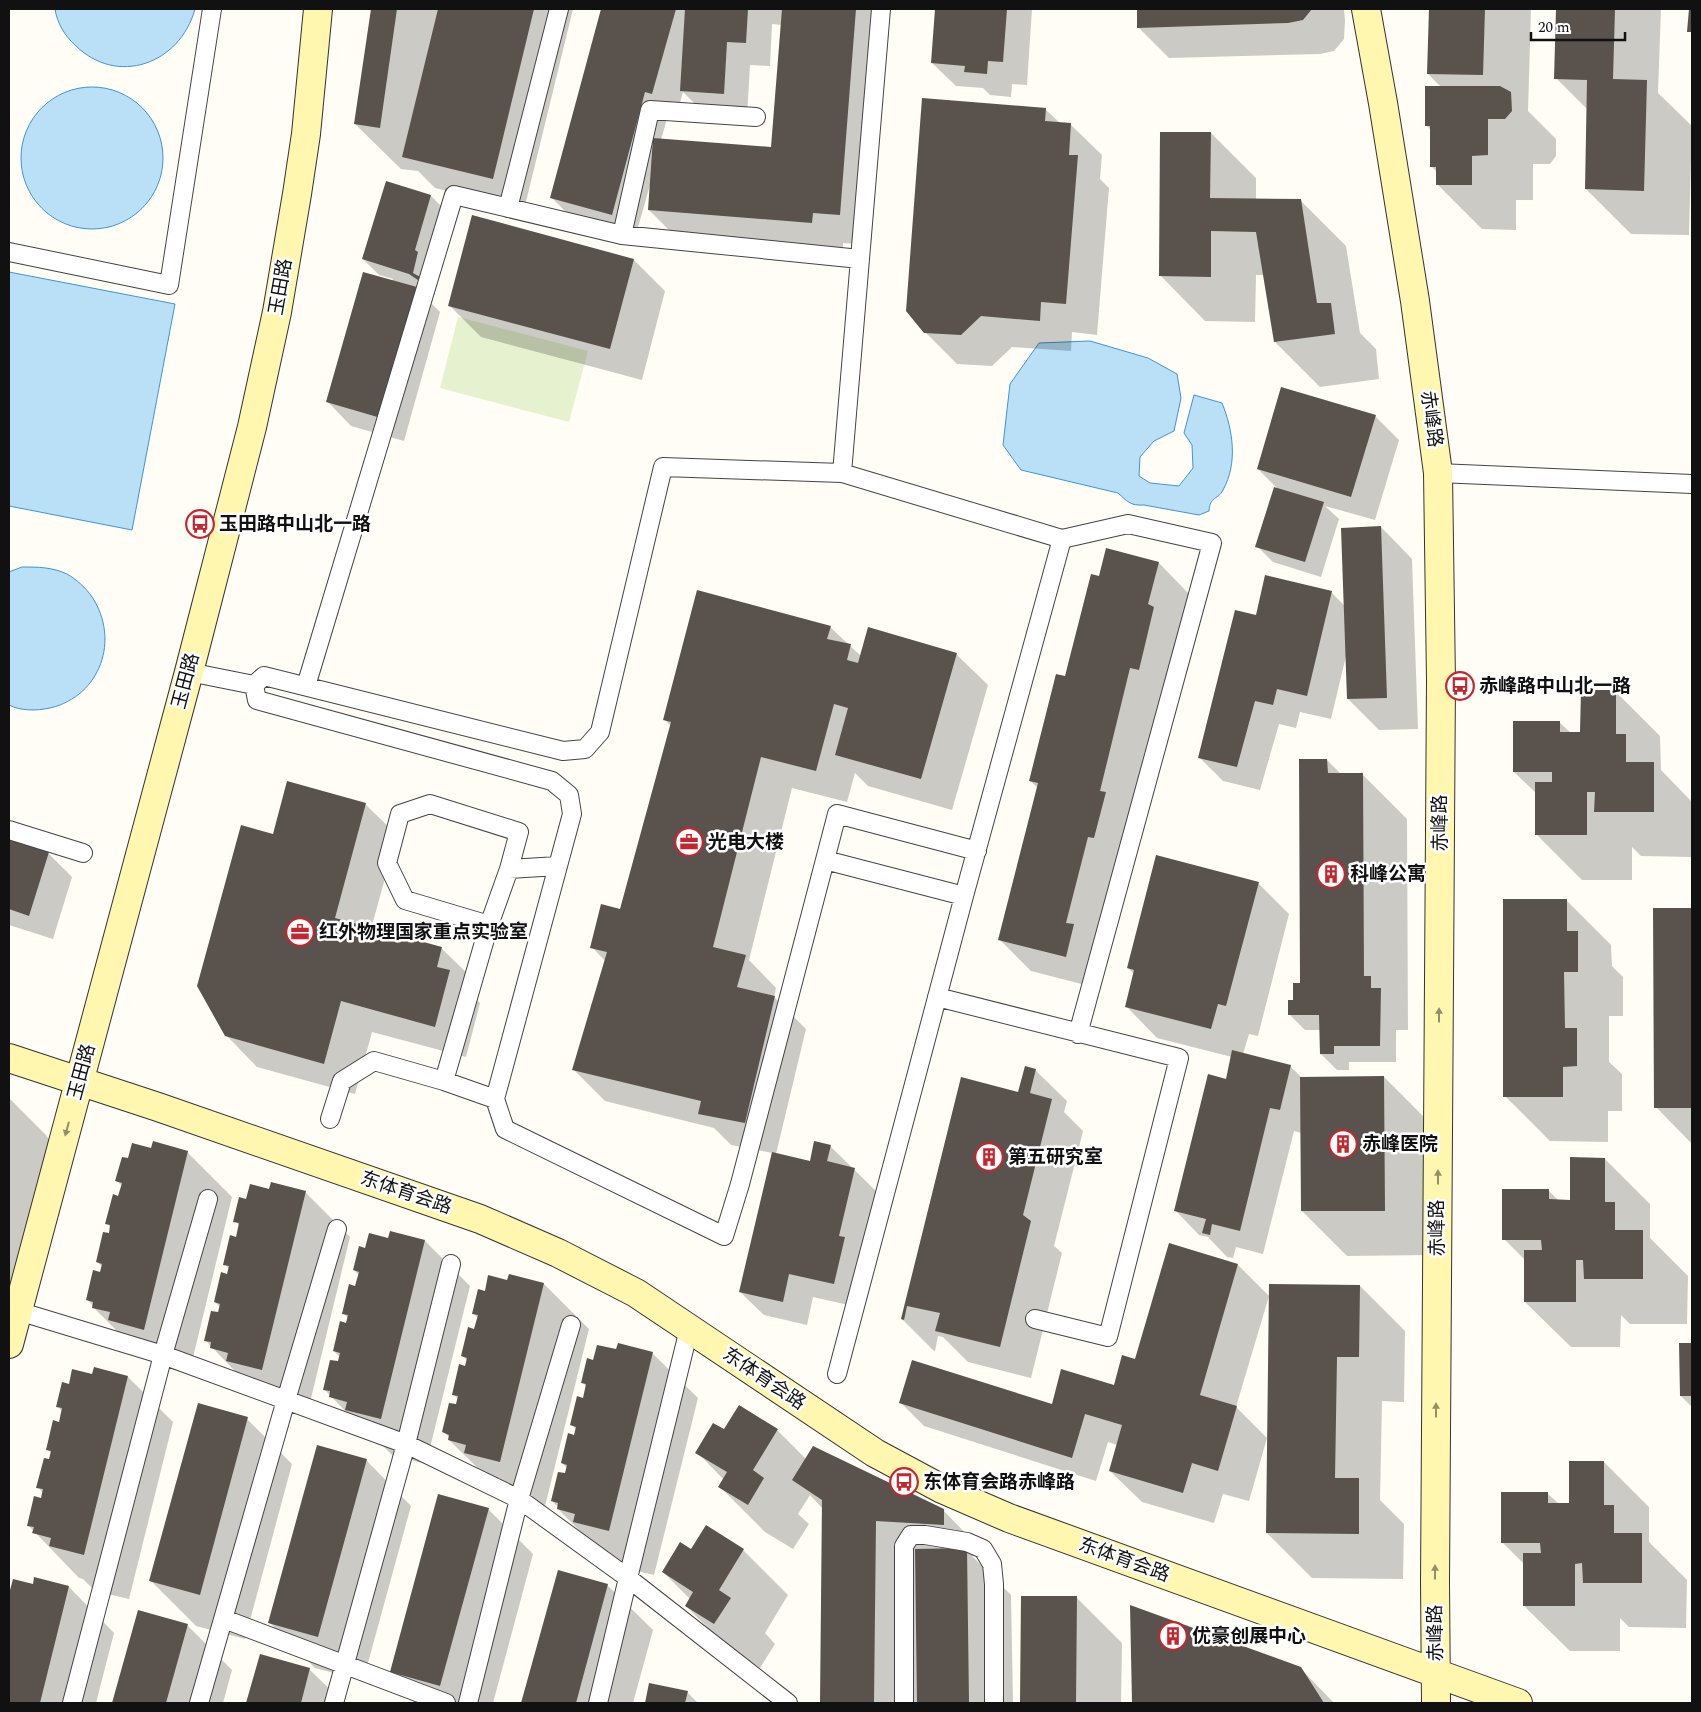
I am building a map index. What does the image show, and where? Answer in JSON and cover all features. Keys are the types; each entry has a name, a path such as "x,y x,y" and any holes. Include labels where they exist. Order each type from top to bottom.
{"street":[{"name":"玉田路","path":"9,1344 189,672 252,428 290,242 306,134 318,9"},
{"name":"赤峰路","path":"1366,9 1416,301 1438,474 1441,681 1435,1572 1436,1703"},
{"name":"东体育会路","path":"9,1058 158,1107 480,1219 558,1252 636,1293 875,1453 942,1489 1009,1518 1518,1703"}],"lane":[{"path":"9,252 169,285 212,9"},
{"path":"508,208 559,9"},
{"path":"842,473 881,9"},
{"path":"622,235 650,110 756,117"},
{"path":"306,686 454,196 622,235 860,259"},
{"path":"254,685 264,676 563,751 585,749 600,732 663,467 842,473 1062,539 1128,524 1212,543 1078,1034"},
{"path":"1438,474 1692,484"},
{"path":"837,1374 976,851 1062,539"},
{"path":"189,672 254,685"},
{"path":"254,685 257,700 552,781 569,795 572,814 495,1099 505,1129 724,1236 740,1184 837,814 976,851"},
{"path":"444,1081 489,925 509,869 519,832 430,804 400,814 387,863 405,900 489,925"},
{"path":"9,830 83,853"},
{"path":"825,860 964,896"},
{"path":"509,869 558,866"},
{"path":"937,997 1179,1058 1108,1337 1035,1319"},
{"path":"330,1120 342,1081 374,1061 444,1081 495,1099"},
{"path":"72,1703 163,1355 208,1199"},
{"path":"199,1703 337,1229"},
{"path":"334,1703 406,1444 451,1264"},
{"path":"18,1311 163,1355 406,1444 520,1499 628,1578 788,1703"},
{"path":"468,1703 520,1499 571,1325"},
{"path":"598,1703 689,1329"},
{"path":"904,1703 904,1546 911,1535 925,1535 975,1545 983,1549 992,1564 994,1584 994,1703"},
{"path":"224,1618 446,1703"}],"green space":[{"path":"458,317 588,351 569,422 440,388"}],"water":[{"path":"55,9 195,9 187,28 176,44 162,56 145,63 127,67 109,65 92,58 75,45 62,29"},
{"path":"92,87 106,88 119,92 132,99 142,108 151,118 158,131 162,144 162,172 158,185 151,198 142,208 132,217 119,224 106,228 92,229 78,228 65,224 52,217 42,208 33,198 26,185 22,172 21,158 22,144 26,131 33,118 42,108 52,99 65,92 78,88"},
{"path":"9,272 175,304 132,530 9,506"},
{"path":"1090,341 1148,358 1177,374 1181,398 1174,431 1154,441 1140,457 1139,476 1150,483 1179,486 1193,468 1192,445 1184,433 1194,395 1222,403 1231,435 1231,469 1223,490 1211,503 1209,511 1199,515 1135,505 1118,493 1021,470 1003,445 1010,384 1039,343"},
{"path":"22,567 50,569 74,578 92,597 100,613 104,630 101,664 93,679 82,692 68,702 45,709 24,709 9,705 9,572"}],"building":[{"path":"371,9 397,9 380,128 354,124"},
{"path":"438,9 534,9 493,179 402,157"},
{"path":"601,9 676,9 652,94 645,92 612,215 550,198"},
{"path":"685,9 748,9 746,43 727,42 724,94 680,91"},
{"path":"782,9 856,9 840,215 813,213 812,223 648,210 653,138 771,147"},
{"path":"935,9 1007,9 1003,62 988,61 987,74 964,72 965,66 931,63"},
{"path":"1137,9 1312,9 1303,20 1288,23 1137,28"},
{"path":"1429,9 1485,9 1483,75 1427,74"},
{"path":"1556,9 1615,9 1613,79 1647,80 1644,191 1585,189 1587,80 1554,79"},
{"path":"1689,9 1692,9 1692,32 1687,32"},
{"path":"1425,86 1500,86 1511,92 1512,111 1505,119 1488,119 1488,155 1472,156 1472,185 1436,185 1436,167 1430,167 1430,126 1425,126"},
{"path":"922,98 1046,108 1045,121 1071,123 1069,155 1078,155 1066,304 1041,302 1040,321 981,316 961,335 924,333 906,311"},
{"path":"1160,132 1211,132 1210,198 1301,199 1317,303 1331,303 1335,334 1274,342 1256,232 1211,231 1211,277 1159,276"},
{"path":"386,181 431,195 415,250 418,252 413,273 420,277 418,280 409,274 362,259"},
{"path":"472,215 634,259 610,349 448,306"},
{"path":"363,272 417,287 381,418 326,402"},
{"path":"1281,387 1376,415 1351,497 1257,469"},
{"path":"1274,487 1324,502 1305,562 1255,547"},
{"path":"1381,526 1387,698 1347,699 1341,528"},
{"path":"1106,548 1159,562 1148,604 1154,607 1139,670 1130,668 1100,791 1106,792 1094,838 1088,837 1066,923 1074,924 1066,957 998,940 1038,783 1029,781 1056,674 1065,676 1091,574 1099,576"},
{"path":"1265,575 1332,591 1307,696 1277,689 1273,705 1255,701 1237,767 1198,758 1235,610 1256,615"},
{"name":"光电大楼","path":"697,590 831,626 827,639 851,644 847,660 858,663 868,627 957,653 921,779 835,755 848,708 834,704 816,771 761,757 713,947 746,955 737,987 775,996 745,1123 698,1114 701,1101 572,1070 607,952 590,948 601,904 620,909 671,722 663,720"},
{"path":"1581,690 1616,690 1616,734 1626,734 1626,762 1654,762 1654,812 1594,812 1595,792 1587,792 1587,835 1535,835 1535,782 1552,782 1552,772 1513,772 1513,721 1560,721 1560,732 1580,732"},
{"name":"科峰公寓","path":"1299,759 1327,759 1328,773 1363,773 1364,976 1371,976 1371,988 1381,988 1380,1046 1334,1046 1334,1054 1320,1054 1319,1015 1288,1015 1288,1000 1293,1000 1293,983 1300,983"},
{"name":"红外物理国家重点实验室","path":"287,781 366,803 335,918 442,947 437,967 450,970 435,1027 341,1001 324,1064 225,1036 197,986 241,825 273,834"},
{"path":"9,839 49,852 29,916 9,909"},
{"path":"1156,855 1259,882 1226,1006 1218,1004 1211,1029 1125,1007 1134,970 1127,968"},
{"path":"1503,899 1567,899 1567,931 1578,931 1578,972 1564,972 1565,1028 1577,1028 1577,1066 1563,1067 1563,1097 1503,1097"},
{"path":"1653,908 1692,908 1692,1108 1654,1108"},
{"path":"1232,1050 1291,1065 1280,1110 1270,1108 1240,1231 1212,1224 1210,1235 1202,1233 1206,1219 1174,1211 1208,1074 1226,1079"},
{"name":"第五研究室","path":"1025,1066 1036,1069 1030,1093 1052,1099 1023,1215 1031,1221 1000,1347 935,1331 940,1313 907,1306 904,1320 901,1319 961,1077 1018,1092"},
{"name":"赤峰医院","path":"1384,1076 1385,1211 1301,1211 1300,1077"},
{"path":"153,1141 188,1151 144,1330 108,1320 110,1312 92,1308 93,1302 86,1300 93,1270 100,1272 102,1264 96,1262 103,1232 109,1233 110,1225 105,1224 113,1194 118,1196 122,1183 115,1181 122,1157 128,1158 132,1143 151,1148"},
{"path":"814,1141 831,1145 827,1161 855,1168 839,1236 845,1237 834,1284 789,1274 783,1302 739,1292 772,1152 810,1161"},
{"path":"1570,1157 1605,1158 1605,1202 1615,1202 1615,1230 1643,1230 1643,1279 1584,1279 1583,1260 1576,1260 1576,1302 1524,1302 1524,1250 1542,1250 1541,1240 1502,1240 1502,1189 1549,1189 1549,1199 1570,1200"},
{"path":"271,1182 306,1191 262,1370 226,1361 228,1353 210,1348 211,1342 204,1341 211,1311 218,1312 220,1304 214,1302 221,1272 227,1274 229,1266 223,1265 230,1235 236,1237 239,1223 233,1222 239,1197 246,1199 250,1184 269,1189"},
{"path":"390,1231 425,1240 381,1419 345,1410 347,1402 329,1397 330,1391 323,1390 330,1360 338,1361 340,1353 333,1351 340,1321 346,1323 348,1315 342,1314 349,1284 355,1286 359,1272 353,1270 359,1246 365,1248 369,1233 388,1238"},
{"path":"1169,1243 1238,1264 1200,1395 1237,1406 1218,1471 1192,1463 1183,1493 1109,1471 1122,1425 1085,1414 1072,1458 899,1403 912,1360 1052,1404 1061,1369 1114,1385 1122,1355 1135,1359"},
{"path":"509,1274 544,1283 500,1462 464,1453 466,1445 448,1440 449,1435 442,1432 449,1403 456,1404 458,1396 452,1395 459,1364 465,1366 467,1358 461,1356 468,1327 474,1329 478,1315 472,1314 478,1289 485,1291 488,1275 507,1280"},
{"path":"1269,1284 1360,1285 1359,1357 1337,1357 1335,1478 1359,1478 1359,1534 1266,1533"},
{"path":"618,1343 653,1352 609,1531 573,1522 575,1514 557,1509 558,1503 551,1501 558,1472 565,1473 567,1465 561,1463 568,1433 574,1435 576,1427 570,1425 577,1396 583,1398 586,1384 581,1383 587,1358 593,1360 597,1345 616,1349"},
{"path":"1679,1343 1692,1343 1692,1396 1680,1396"},
{"path":"94,1367 128,1376 84,1555 49,1546 51,1538 32,1533 34,1527 27,1526 34,1496 41,1498 43,1489 36,1488 44,1458 49,1459 51,1451 46,1450 53,1420 59,1422 62,1408 56,1407 62,1382 69,1384 72,1369 92,1374"},
{"path":"198,1403 248,1417 200,1595 149,1581"},
{"path":"739,1405 778,1429 753,1470 764,1478 748,1505 718,1487 727,1472 695,1453 713,1423 724,1429"},
{"path":"317,1445 367,1459 318,1637 268,1623"},
{"path":"813,1446 944,1509 944,1525 876,1521 874,1703 820,1703 822,1500 792,1480"},
{"path":"1569,1461 1604,1461 1604,1505 1614,1505 1614,1533 1642,1533 1642,1583 1583,1583 1582,1563 1575,1564 1575,1606 1523,1606 1523,1553 1541,1553 1540,1543 1501,1543 1501,1492 1548,1492 1548,1503 1569,1503"},
{"path":"438,1494 489,1508 440,1686 390,1672"},
{"path":"706,1525 744,1549 719,1590 731,1598 714,1624 685,1606 693,1592 662,1572 680,1542 691,1549"},
{"path":"967,1548 969,1703 917,1703 915,1549"},
{"path":"558,1570 608,1584 576,1703 521,1703"},
{"path":"34,1577 69,1586 40,1703 9,1703 9,1594 13,1579 33,1584"},
{"path":"1021,1596 1077,1596 1076,1703 1020,1703"},
{"name":"优豪创展中心","path":"1130,1605 1301,1667 1324,1703 1132,1703"},
{"path":"138,1610 188,1624 166,1703 112,1703"},
{"path":"260,1654 310,1668 301,1703 246,1703"},
{"path":"649,1683 688,1691 685,1703 645,1703"}],"place":[{"name":"玉田路中山北一路","path":"200,524"},
{"name":"赤峰路中山北一路","path":"1460,686"},
{"name":"光电大楼","path":"689,842"},
{"name":"科峰公寓","path":"1331,874"},
{"name":"红外物理国家重点实验室","path":"300,932"},
{"name":"赤峰医院","path":"1343,1144"},
{"name":"第五研究室","path":"989,1157"},
{"name":"东体育会路赤峰路","path":"904,1482"},
{"name":"优豪创展中心","path":"1173,1636"}]}
